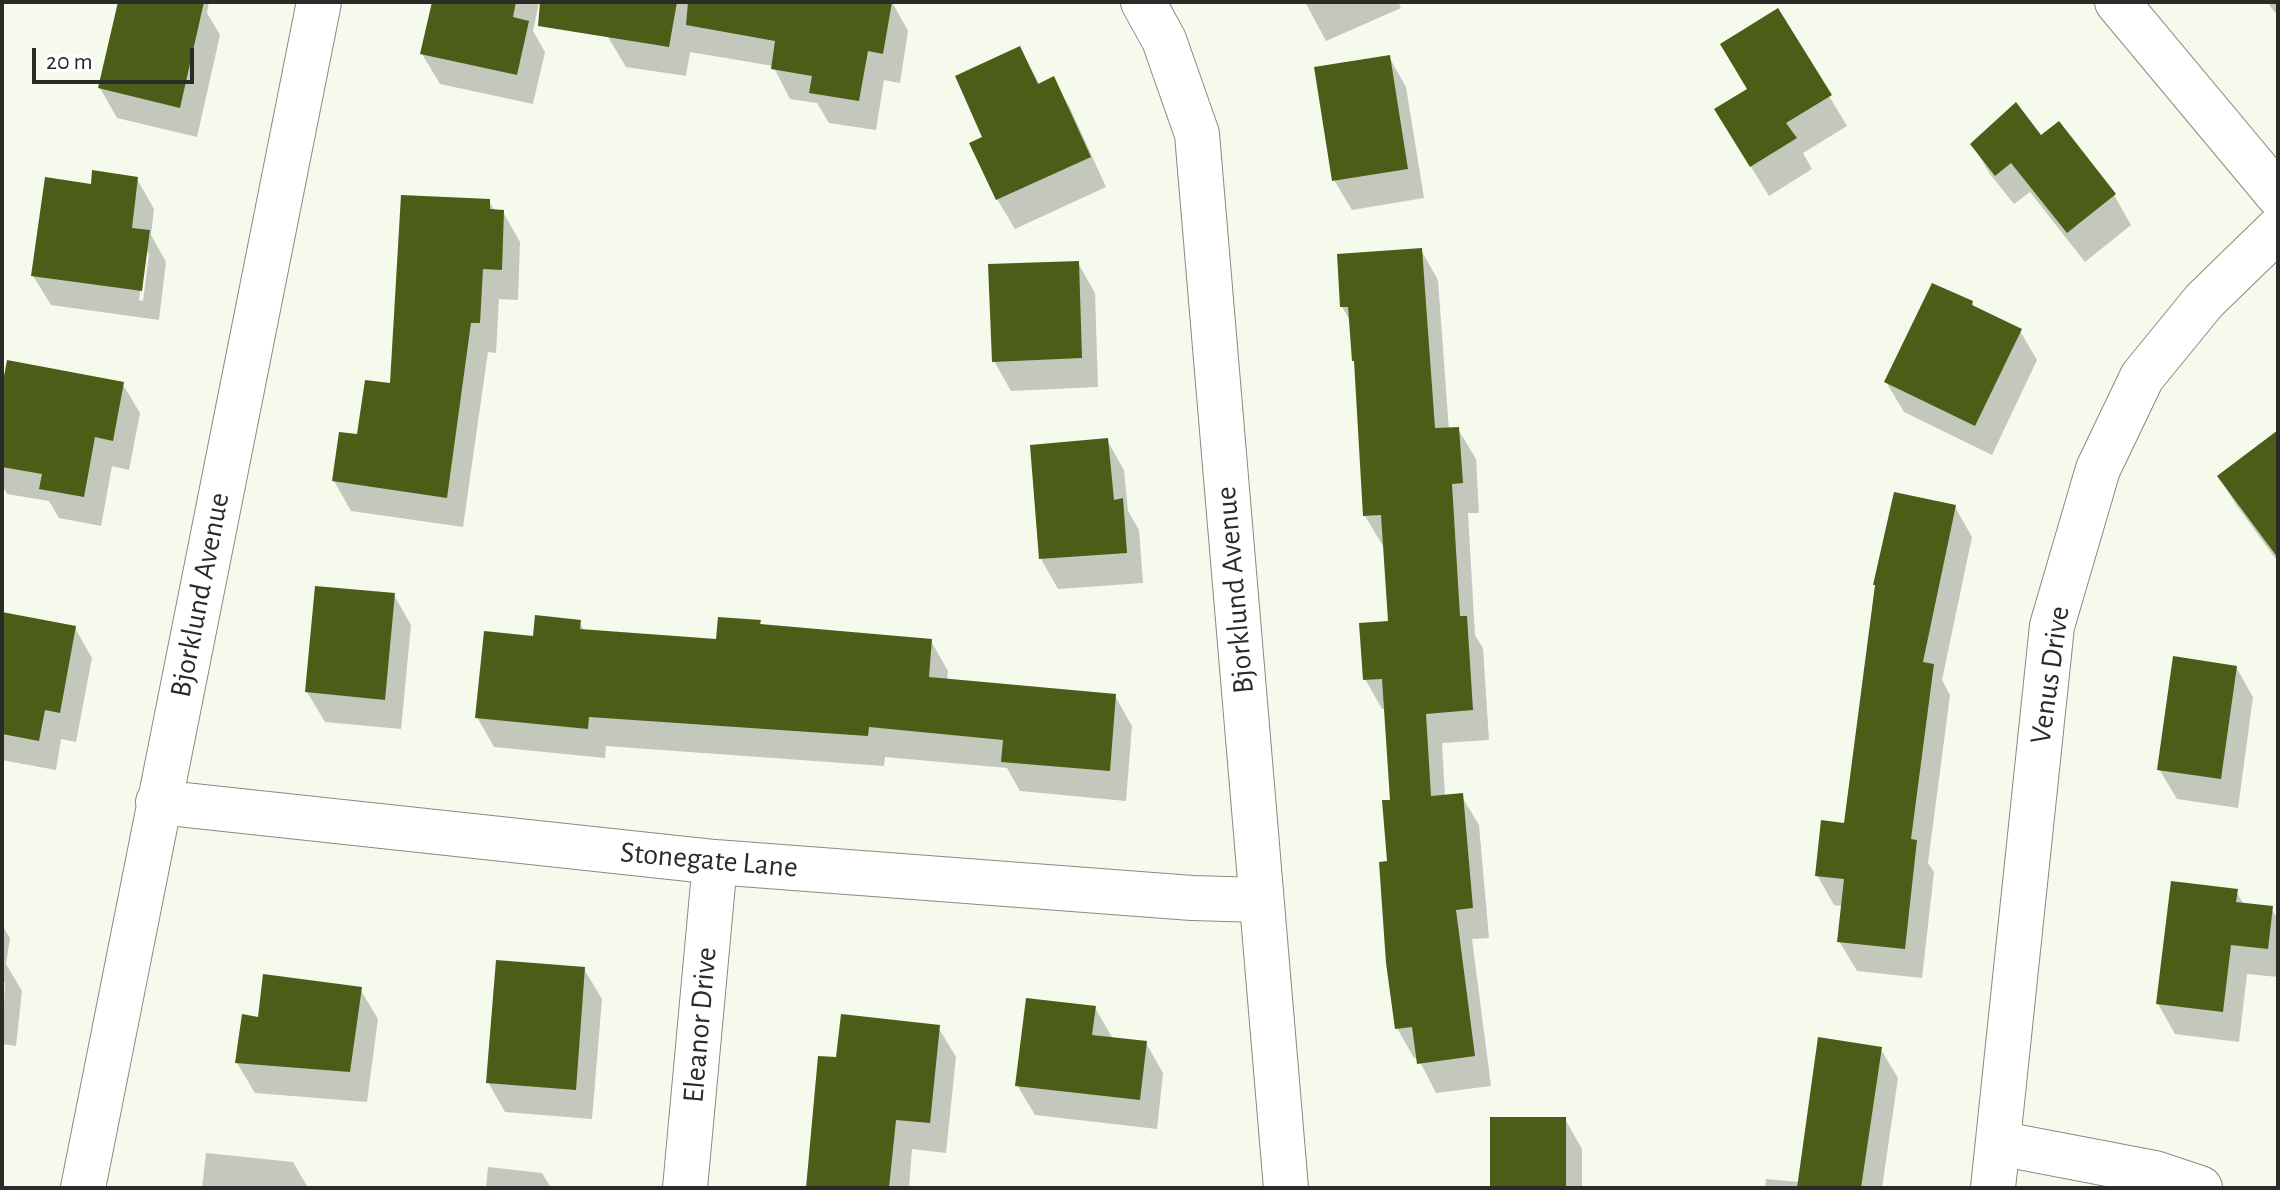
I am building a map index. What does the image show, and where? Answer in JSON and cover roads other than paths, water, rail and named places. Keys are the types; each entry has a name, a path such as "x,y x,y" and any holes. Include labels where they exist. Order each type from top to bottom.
{"street":[{"name":"Bjorklund Avenue","path":"83,1188 319,2"},
{"name":"Bjorklund Avenue","path":"1143,2 1164,40 1197,134 1286,1188"},
{"path":"2117,2 2278,195"},
{"name":"Venus Drive","path":"1993,1188 2052,626 2098,469 2142,377 2204,301 2278,229"},
{"name":"Stonegate Lane","path":"158,802 715,862 1192,898 1261,900"},
{"name":"Eleanor Drive","path":"685,1188 715,862"},
{"path":"1998,1143 2155,1173 2200,1188"}]}
